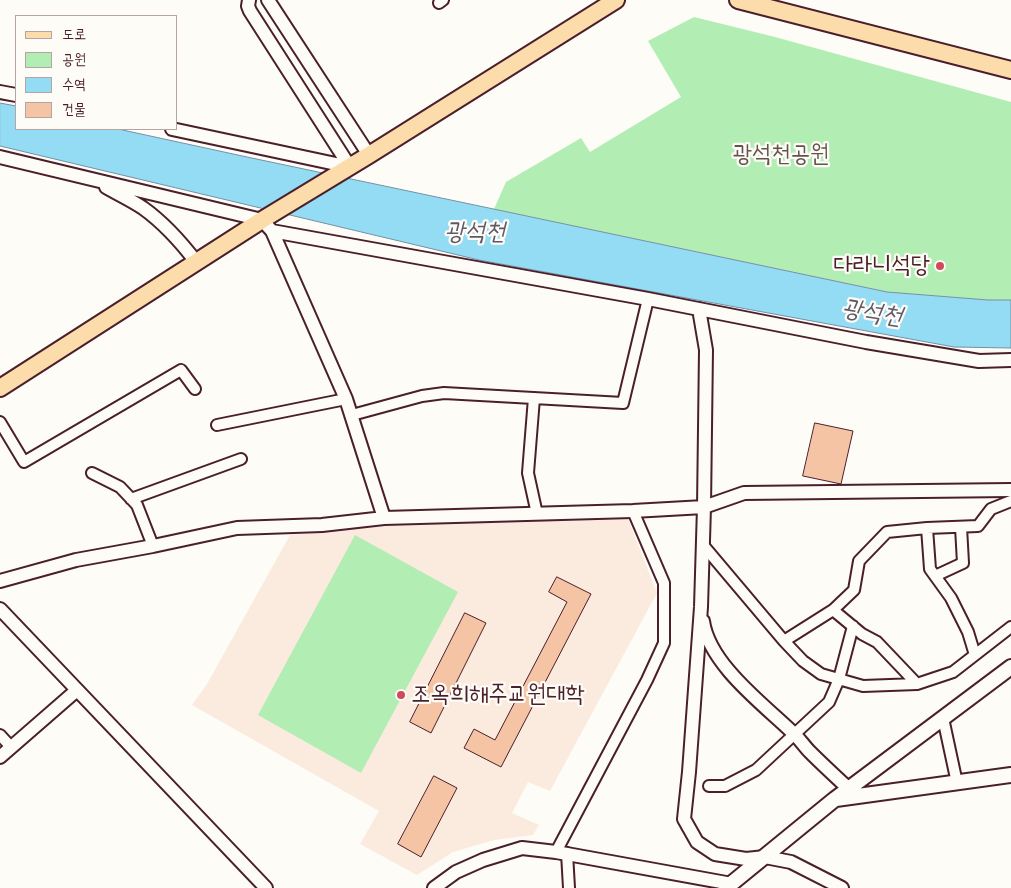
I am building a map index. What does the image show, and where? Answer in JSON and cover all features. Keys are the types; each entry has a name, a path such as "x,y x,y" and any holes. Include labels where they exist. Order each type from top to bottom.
{"main road":[{"path":"0,388 197,263 268,222 343,171 616,0"},
{"path":"738,0 1011,70"},
{"path":"729,886 835,799 1011,667"},
{"path":"835,799 1011,775"}],"street":[{"path":"237,0 250,5 343,171"},
{"path":"268,0 369,155"},
{"path":"0,92 15,95"},
{"path":"176,130 343,171"},
{"path":"0,157 268,222 648,299 866,342 979,361 1011,360"},
{"path":"91,179 142,208 162,223 180,241 197,263"},
{"path":"268,222 346,399 384,518"},
{"path":"352,415 422,396 444,393 623,403 648,299"},
{"path":"699,309 706,350 703,545 701,607 684,819 697,842 715,854 746,859 765,856 791,862 842,888"},
{"path":"0,422 24,462 181,370 195,389"},
{"path":"534,398 528,473 537,514"},
{"path":"217,425 346,399"},
{"path":"131,499 241,459"},
{"path":"92,473 120,487 137,505 153,546"},
{"path":"0,581 76,560 236,528 322,524 384,518 633,511 704,507 744,494 1011,490"},
{"path":"784,641 833,610 854,590 859,561 887,532 978,526 991,509 1011,501"},
{"path":"569,888 562,853 664,642 664,584 633,511"},
{"path":"935,576 963,562 961,527"},
{"path":"927,528 930,569 951,598 968,632 975,655"},
{"path":"703,545 803,661 821,674 862,686 917,684 953,672 1011,627"},
{"path":"701,607 704,631 718,656 737,681 795,734 808,750 849,789"},
{"path":"0,609 266,888"},
{"path":"833,610 862,634 877,642 917,684"},
{"path":"709,786 725,786 756,770 829,702 839,679 853,626"},
{"path":"0,757 77,690"},
{"path":"943,718 957,783"},
{"path":"0,735 11,747"},
{"path":"434,888 456,872 483,860 522,848 562,853 729,886"}],"shaded area":[{"name":"조옥희해주교원대학","path":"628,519 657,593 550,791 528,782 512,813 539,825 533,835 494,840 453,852 417,875 360,844 379,811 192,705 207,684 290,535 427,522"}],"green space":[{"name":"광석천공원","path":"694,17 775,37 1011,102 1011,300 887,292 494,209 506,182 581,138 590,152 681,97 648,41"},
{"path":"355,535 458,592 361,773 258,715"}],"water":[{"name":"광석천","path":"0,103 15,106 15,130 123,130 887,292 1011,300 1011,348 954,347 479,260 0,146"}],"building":[{"path":"815,423 853,431 841,484 803,476"},
{"path":"557,577 591,594 501,767 464,748 474,729 495,740 567,602 549,592"},
{"path":"465,613 486,623 431,733 410,722"},
{"path":"434,776 457,788 421,857 398,844"}],"place":[{"name":"다라니석당","path":"940,266"},
{"name":"조옥희해주교원대학","path":"401,695"}]}
